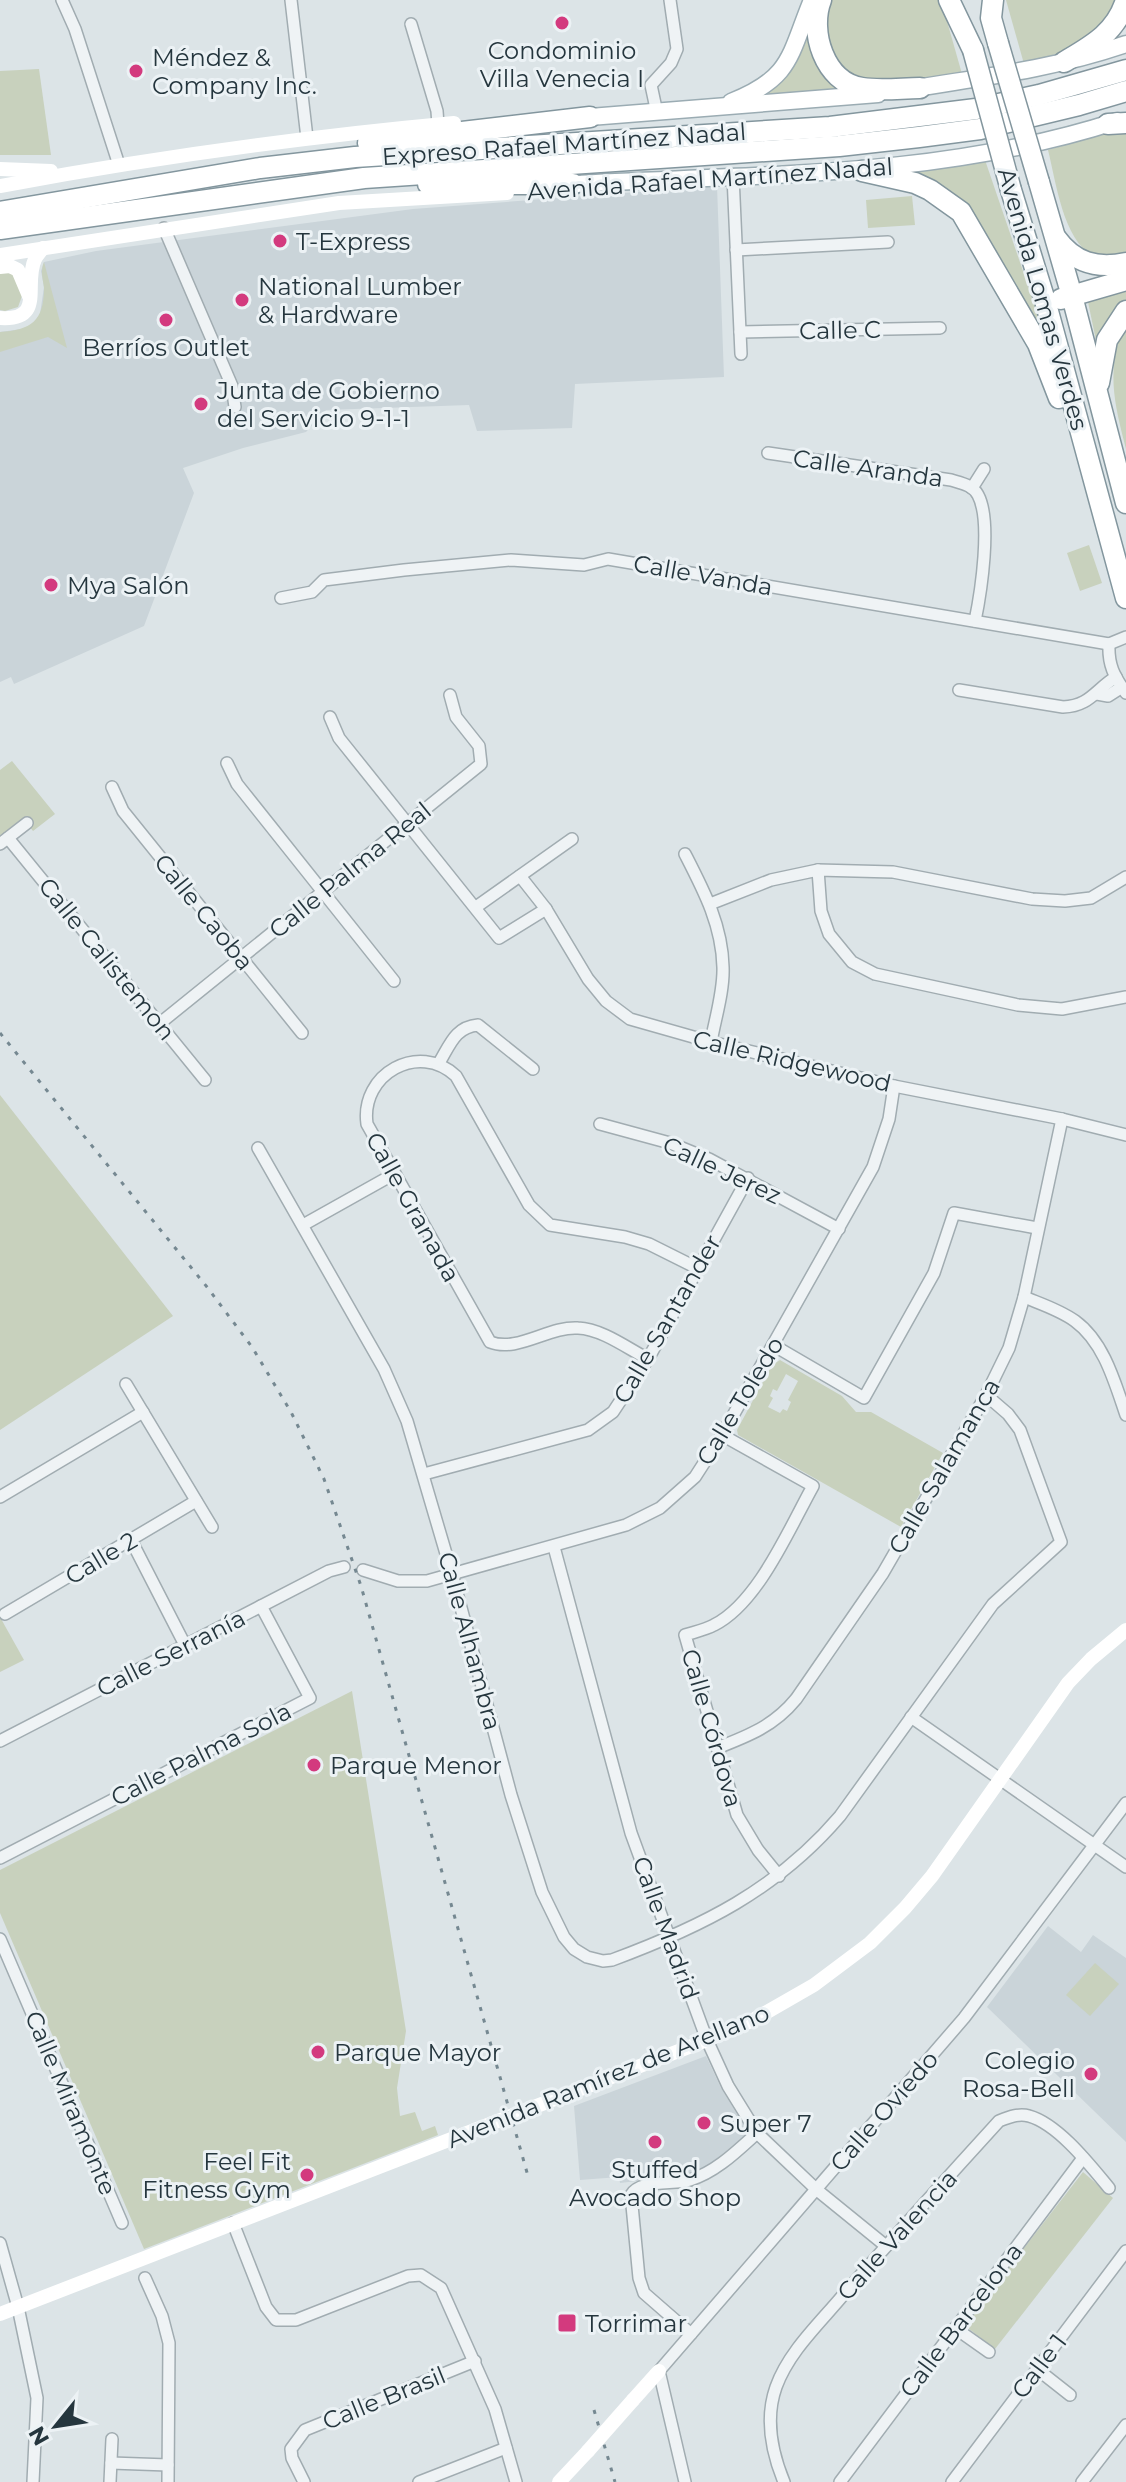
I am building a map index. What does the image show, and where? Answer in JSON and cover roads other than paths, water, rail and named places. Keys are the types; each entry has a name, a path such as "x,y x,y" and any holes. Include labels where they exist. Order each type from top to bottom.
{"highway":[{"path":"821,0 817,16 819,40 827,61 839,76 863,88 920,88"},
{"path":"949,0 972,45"},
{"path":"1064,62 1112,29 1126,0"},
{"name":"Avenida Lomas Verdes","path":"990,6 1072,296 1126,503"},
{"name":"Avenida Lomas Verdes","path":"972,45 1126,598"},
{"name":"Expreso Rafael Martínez Nadal","path":"0,229 47,213 291,165 437,150 830,127 976,109 1126,70"},
{"name":"Expreso Rafael Martínez Nadal","path":"0,212 47,213 364,178 839,146 980,129 1126,91"},
{"path":"291,165 350,145 590,117"},
{"path":"862,171 915,183 953,206 967,220 1038,344 1065,414 1088,460"},
{"path":"364,178 421,184 573,184"},
{"path":"0,200 47,213"},
{"path":"0,240 47,213"},
{"path":"1055,236 1070,254 1085,263 1109,266 1126,263"},
{"path":"1046,304 1126,280"},
{"path":"1101,407 1099,380 1102,357 1111,332 1126,311"}],"main road":[{"path":"718,107 760,89 778,76 792,52 812,0"},
{"name":"Avenida Lomas Verdes","path":"959,0 972,45"},
{"path":"590,117 861,97 991,79 1126,44"},
{"name":"Avenida Rafael Martínez Nadal","path":"573,184 862,171 969,157 1120,122"}],"street":[{"path":"62,0 75,29 119,165"},
{"path":"291,0 307,138"},
{"path":"657,113 655,85 677,49 670,0"},
{"path":"411,24 437,111 438,125"},
{"path":"0,186 76,171 307,138 538,115 590,117"},
{"path":"0,169 76,171"},
{"path":"733,176 741,354"},
{"name":"Avenida Rafael Martínez Nadal","path":"43,248 339,203 557,189 573,184"},
{"path":"164,228 232,386 235,407"},
{"path":"736,250 888,242"},
{"path":"0,255 43,248"},
{"path":"0,318 22,316 30,300 34,260 43,248"},
{"path":"0,267 10,266 18,270 30,300"},
{"name":"Calle C","path":"740,332 940,328"},
{"name":"Calle Aranda","path":"768,453 951,480 972,488 978,493 984,515 982,586 975,621"},
{"path":"972,488 984,469"},
{"name":"Calle Vanda","path":"281,598 312,592 324,580 404,570 511,560 584,565 608,559 1109,644"},
{"path":"959,690 1063,707 1077,706 1097,694 1101,687 1121,686 1108,661 1109,644 1126,637"},
{"name":"Calle Palma Real","path":"159,1024 481,764 479,746 456,717 450,695"},
{"path":"330,717 339,738 499,938 546,909"},
{"path":"227,763 237,784 394,981"},
{"name":"Calle Caoba","path":"112,787 123,811 302,1033"},
{"path":"4,841 27,823"},
{"path":"476,907 572,839"},
{"name":"Calle Calistemon","path":"4,841 205,1080"},
{"path":"685,854 710,904 719,934 723,970 711,1042"},
{"path":"710,904 771,880 818,870 893,872 1032,899 1065,901 1091,898 1126,877"},
{"path":"818,870 821,911 829,934 852,962 875,974 1018,1005 1062,1009 1126,997"},
{"name":"Calle Ridgewood","path":"520,876 546,909 606,1001 630,1019 894,1086 1062,1119 1126,1135"},
{"path":"533,1069 478,1025 466,1026 458,1031 439,1063 456,1076 529,1205 550,1225 649,1244 697,1268"},
{"name":"Calle Granada","path":"439,1063 425,1060 405,1064 381,1078 368,1097 365,1110 367,1124 490,1342 507,1345 557,1330 589,1329 648,1359"},
{"name":"Calle Toledo","path":"363,1570 398,1581 427,1581 554,1547 626,1525 660,1508 695,1477 722,1435 877,1157 889,1119 894,1086"},
{"name":"Calle Salamanca","path":"717,1748 762,1730 782,1716 796,1699 883,1573 986,1395 1009,1348 1024,1297 1062,1119"},
{"name":"Calle Jerez","path":"600,1124 670,1143 748,1178 839,1229"},
{"name":"Calle Alhambra","path":"258,1148 384,1369 407,1421 511,1795 542,1892 564,1937 587,1957 603,1961 670,1936 729,1909 779,1876 817,1844 993,1604 1061,1542 1020,1430 1008,1414 986,1395"},
{"path":"303,1225 394,1174"},
{"name":"Calle Santander","path":"424,1474 588,1430 601,1423 620,1404 648,1359 748,1178"},
{"path":"773,1345 864,1398 934,1273 954,1213 1037,1228"},
{"path":"1024,1297 1067,1316 1087,1333 1109,1369 1126,1415"},
{"path":"126,1384 212,1527"},
{"path":"0,1497 143,1412"},
{"name":"Calle Córdova","path":"722,1435 813,1486 755,1589 737,1609 714,1625 685,1635 737,1815 758,1850 779,1876"},
{"name":"Calle 2","path":"5,1614 196,1501"},
{"path":"131,1540 185,1645"},
{"name":"Calle Madrid","path":"554,1547 631,1833 707,2040 728,2086 757,2133 817,2190 886,2246"},
{"name":"Calle Serranía","path":"0,1741 329,1571 344,1567"},
{"name":"Calle Palma Sola","path":"0,1858 310,1698 261,1606"},
{"name":"Avenida Ramírez de Arellano","path":"0,2314 707,2040 791,1999 870,1943 905,1908 932,1876 1068,1683 1126,1630"},
{"path":"911,1717 1126,1867"},
{"name":"Calle Oviedo","path":"659,2371 964,2018 1126,1803"},
{"name":"Calle Miramonte","path":"0,1939 122,2223"},
{"name":"Calle Valencia","path":"784,2482 772,2448 771,2411 775,2389 786,2365 886,2246 999,2121 1027,2115 1048,2126 1083,2158 1109,2188"},
{"path":"691,2334 644,2293 639,2278 631,2195 639,2187 688,2180 707,2173 757,2133"},
{"name":"Calle Barcelona","path":"840,2482 1083,2158"},
{"path":"233,2223 266,2307 276,2320 296,2320 408,2276 421,2275 441,2288 495,2409 516,2482"},
{"path":"0,2243 18,2307 37,2398 33,2482"},
{"name":"Calle 1","path":"952,2482 1126,2251"},
{"path":"145,2278 162,2316 169,2343 168,2482"},
{"path":"955,2328 989,2352"},
{"name":"Calle Brasil","path":"304,2482 291,2449 305,2430 475,2361"},
{"path":"1037,2369 1070,2395"},
{"path":"559,2482 659,2371"},
{"path":"659,2371 685,2482"},
{"path":"1082,2482 1126,2425"},
{"path":"110,2482 112,2439"},
{"path":"419,2482 506,2448"},
{"path":"111,2463 168,2465"}],"railway":[{"path":"0,1033 207,1287 252,1347 291,1412 324,1479 361,1586 528,2176"},
{"path":"594,2410 615,2482"}],"place":[{"name":"Condominio Villa Venecia I","path":"562,23"},
{"name":"Méndez & Company Inc.","path":"136,71"},
{"name":"T-Express","path":"280,241"},
{"name":"National Lumber & Hardware","path":"242,300"},
{"name":"Berríos Outlet","path":"166,320"},
{"name":"Junta de Gobierno del Servicio 9-1-1","path":"201,404"},
{"name":"Mya Salón","path":"51,585"},
{"name":"Parque Menor","path":"314,1765"},
{"name":"Parque Mayor","path":"318,2052"},
{"name":"Colegio Rosa-Bell","path":"1091,2074"},
{"name":"Super 7","path":"704,2123"},
{"name":"Stuffed Avocado Shop","path":"655,2142"},
{"name":"Feel Fit Fitness Gym","path":"307,2175"},
{"name":"Torrimar","path":"567,2323"}]}
